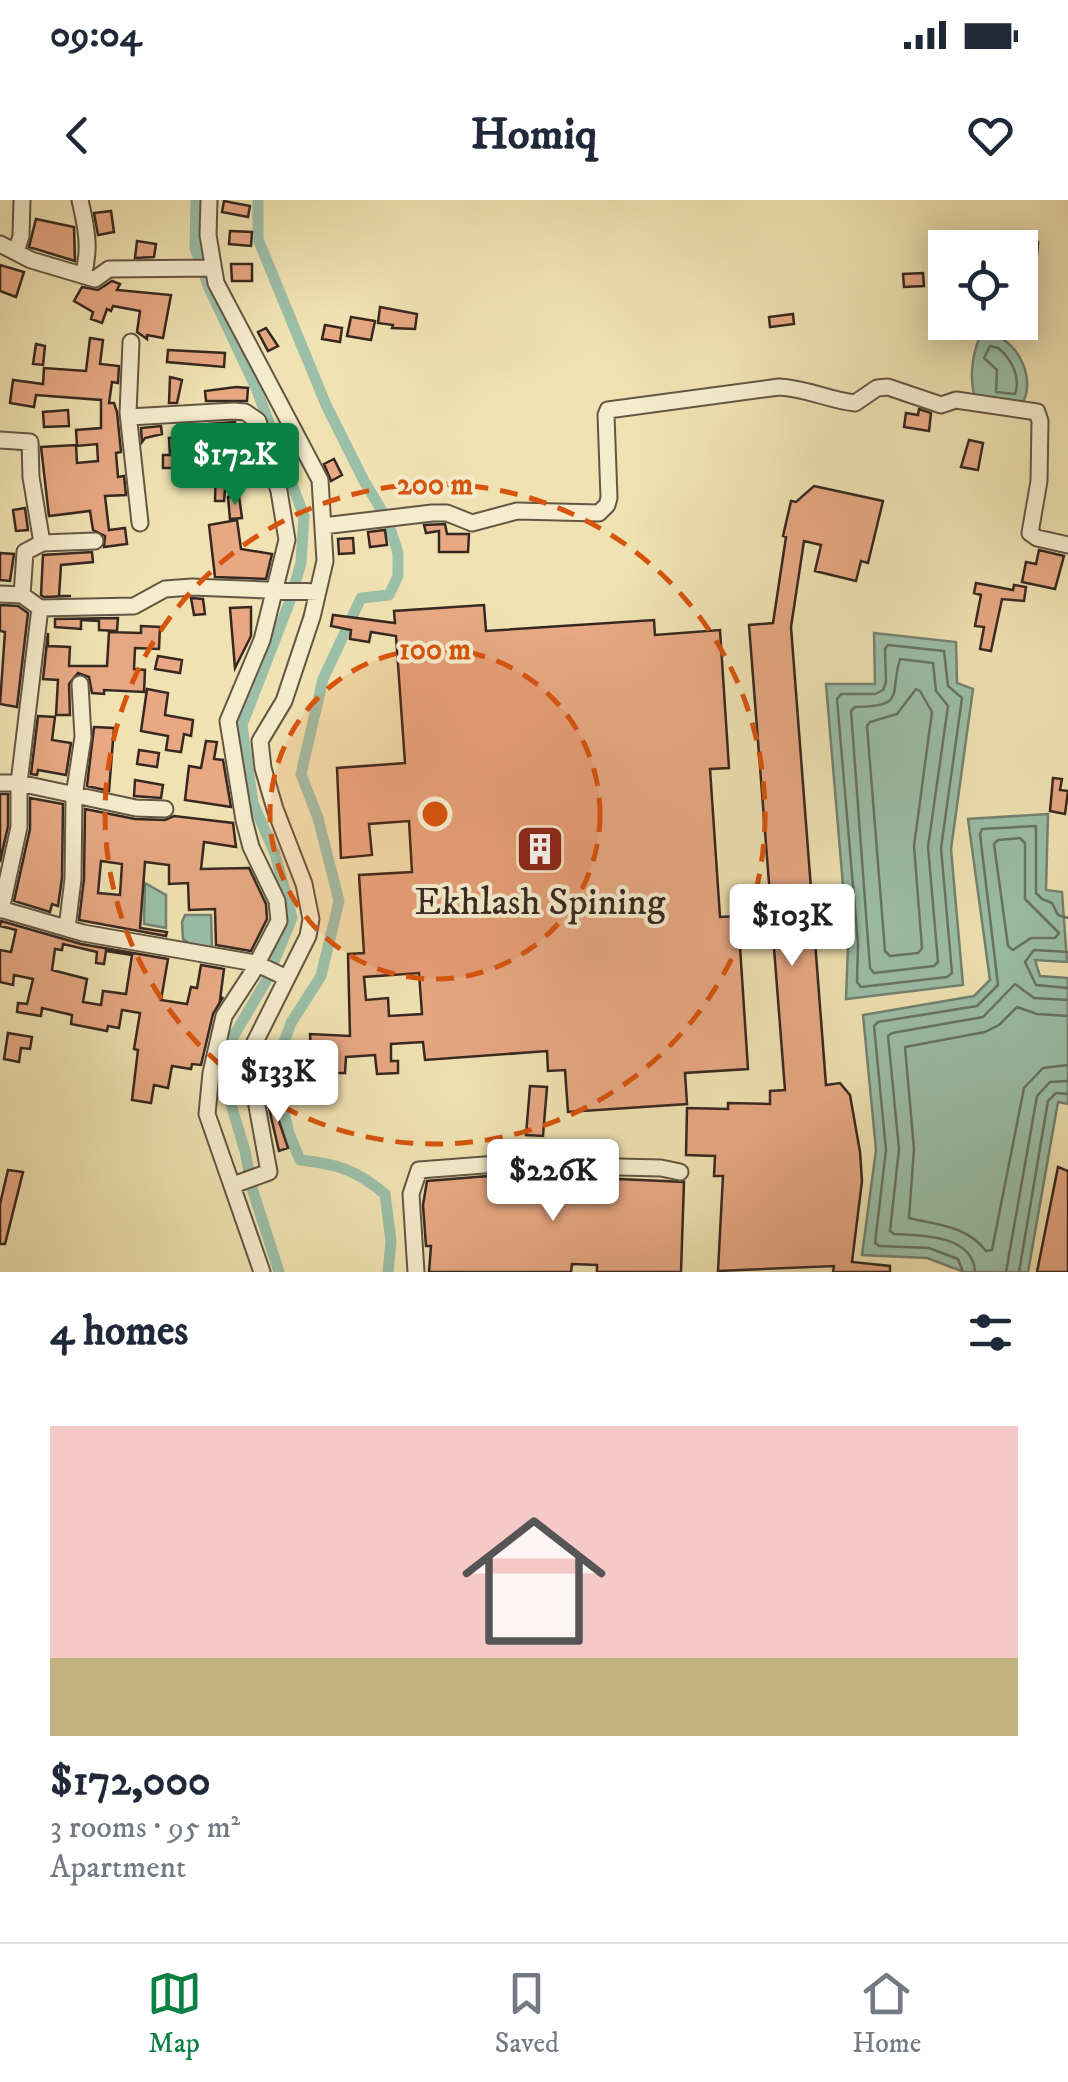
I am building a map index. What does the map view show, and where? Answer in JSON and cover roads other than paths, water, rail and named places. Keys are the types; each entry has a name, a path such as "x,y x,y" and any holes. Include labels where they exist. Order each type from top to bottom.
{"street":[{"path":"16,252 22,200"},
{"path":"80,200 87,232 88,258 83,275"},
{"path":"209,200 208,235 216,282 320,480 325,562 284,701 260,742 263,768 304,884 310,919 308,936 251,1050 251,1073 269,1172 233,1185"},
{"path":"0,244 95,279 109,269 213,268"},
{"path":"132,342 129,417 140,523"},
{"path":"323,526 447,513 472,523 516,511 602,511 608,498 606,415 615,408 779,387 802,388 855,402 877,388 888,388 941,406 956,400 1037,412 1039,481 1030,533 1068,544"},
{"path":"129,417 234,410 245,412 258,422 279,491 287,540 262,640 228,721 251,847 277,901 279,921 224,1016 211,1073 207,1114 262,1272"},
{"path":"0,440 30,442 31,477 42,543"},
{"path":"22,595 25,552 42,543 96,540"},
{"path":"0,594 22,595 40,608 134,606 165,589 192,586 318,592"},
{"path":"40,608 19,783 19,827 1,909 67,928 258,963 286,978"},
{"path":"67,928 74,796 83,737 80,684"},
{"path":"0,783 19,783 136,808 165,810"},
{"path":"416,1272 411,1194 418,1170 550,1160 576,1166 680,1172"}],"water":[{"path":"979,340 1004,340 1011,346 1026,375 1021,405 977,404 972,379"},
{"path":"874,633 956,642 957,683 973,689 951,849 963,985 846,999 848,945 826,684 875,684"},
{"path":"1048,814 1046,890 1062,892 1067,962 1035,960 1040,976 1068,978 1068,1104 1058,1102 1028,1272 964,1272 927,1258 862,1255 876,1150 863,1015 974,996 990,980 968,819"},
{"path":"145,883 166,895 166,928 144,924"},
{"path":"185,915 211,915 212,947 197,949 183,939"}],"waterway":[{"path":"196,200 195,248 209,288 256,388 304,516 301,563 290,601 242,725 253,803 275,854 292,918 266,981 233,1037 227,1091 279,1272"},
{"path":"258,200 258,239 326,405 387,519 398,553 398,576 389,595 361,598 323,679 301,774 318,818 339,901 321,976 291,1023 274,1070 289,1133 300,1160 346,1170 385,1194 391,1242 388,1272"}],"place":[{"name":"Ekhlash Spining","path":"540,849"}]}
